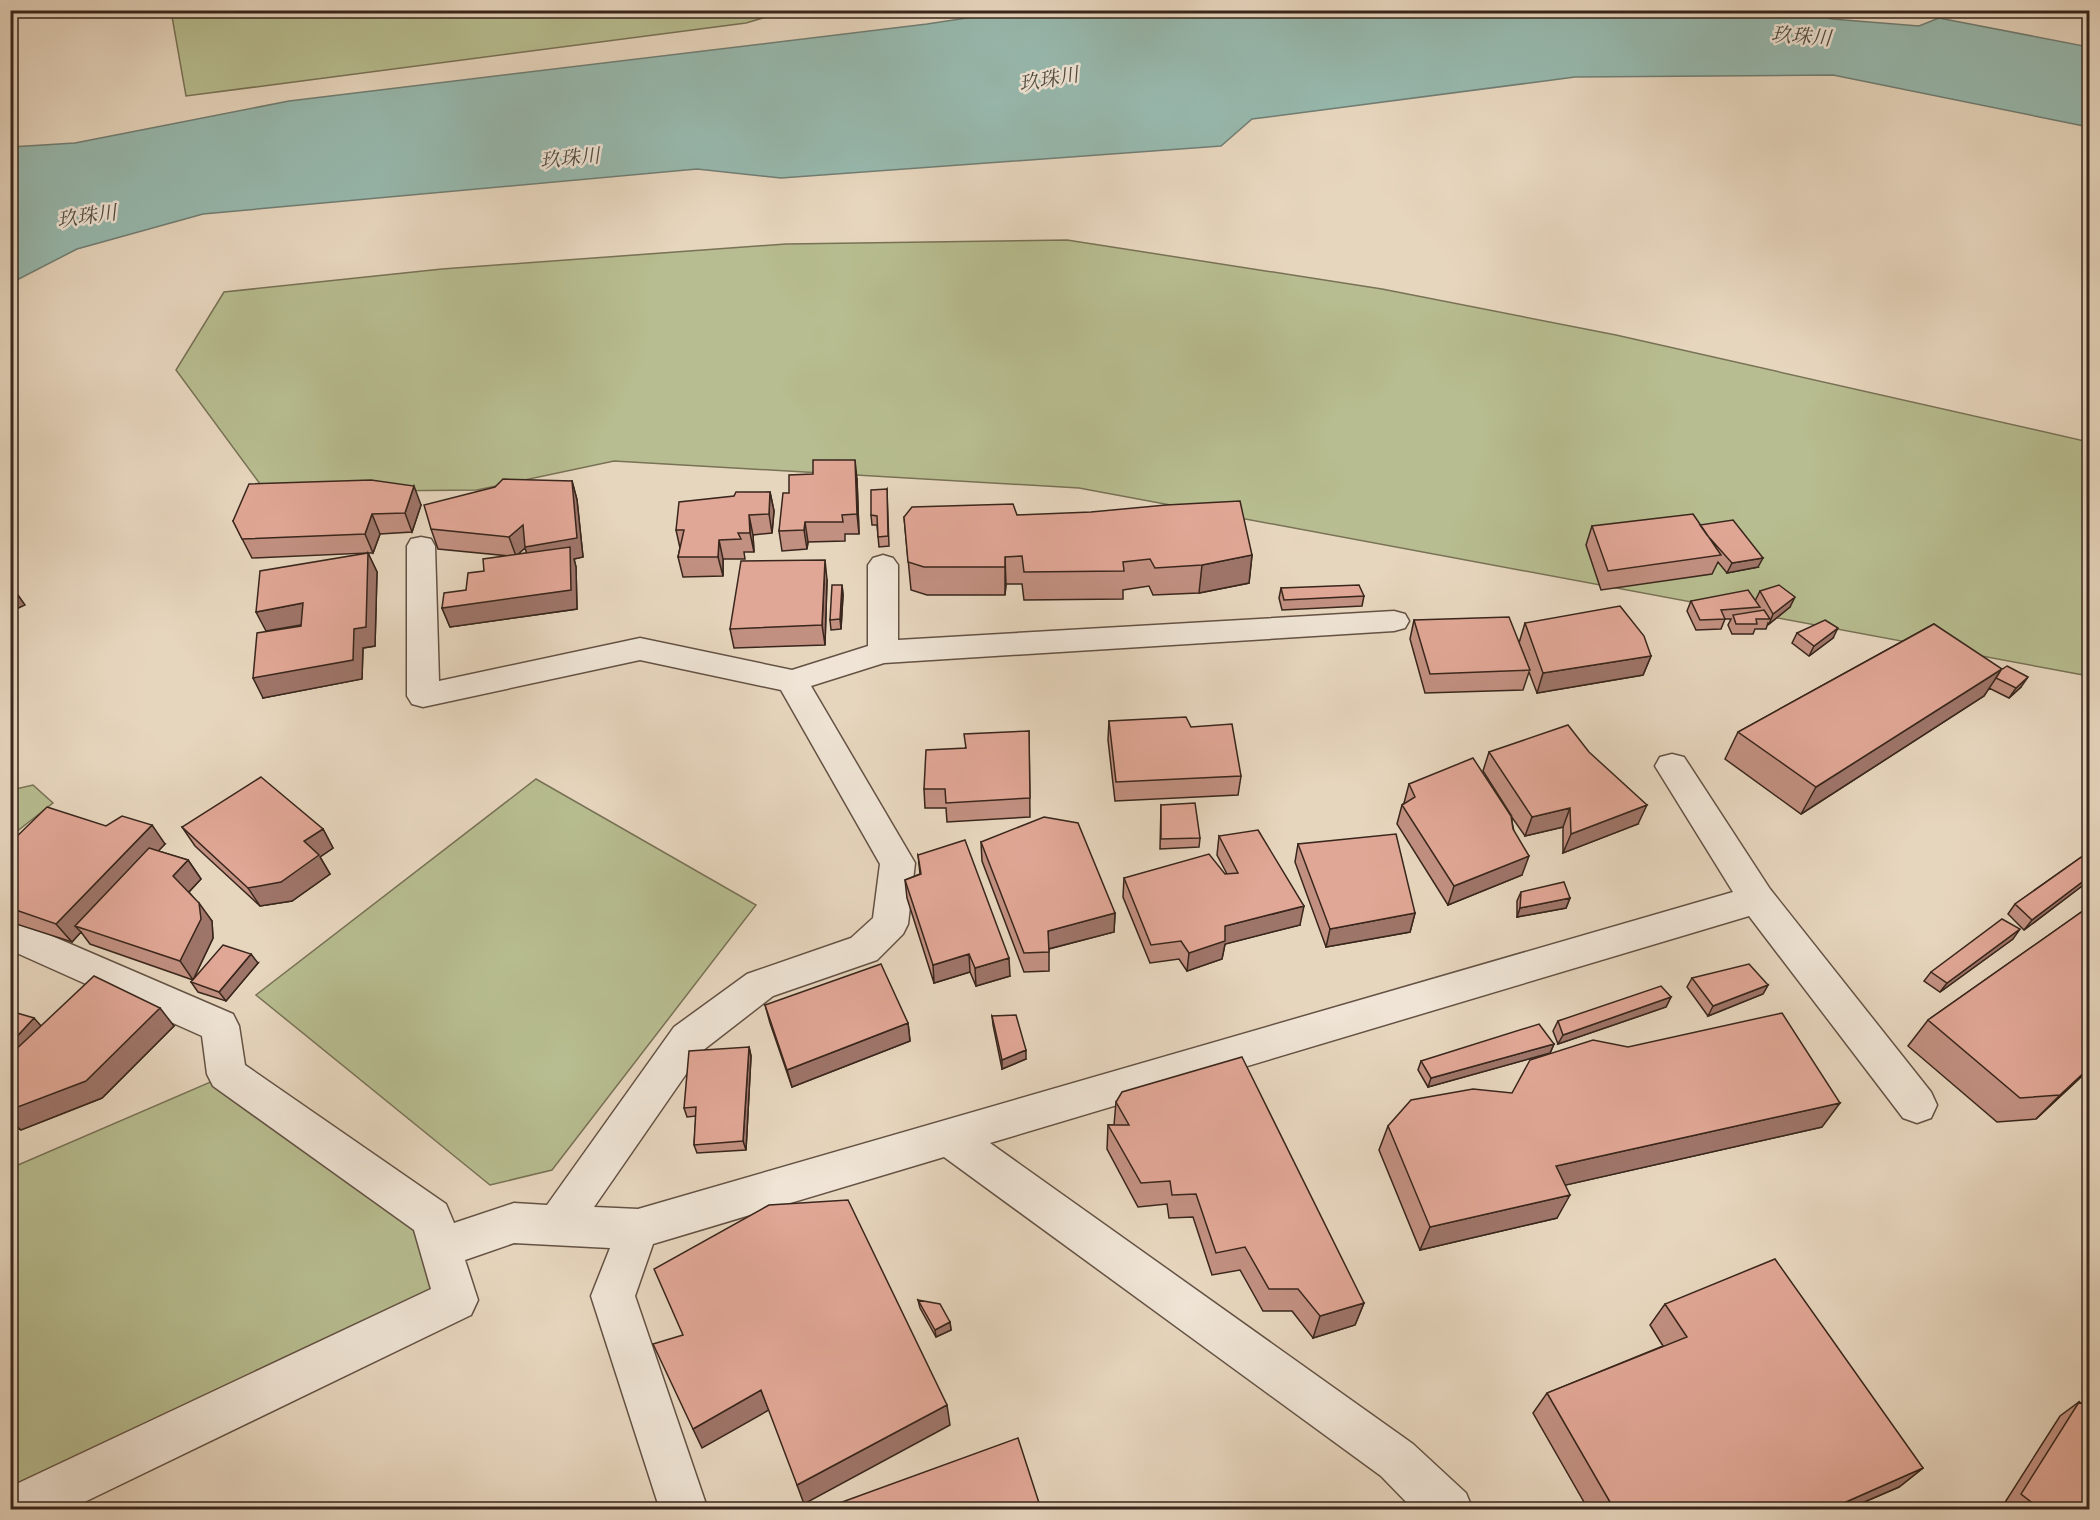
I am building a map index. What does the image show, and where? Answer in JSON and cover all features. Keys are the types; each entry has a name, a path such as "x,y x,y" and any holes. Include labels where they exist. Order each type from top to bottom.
{"street":[{"path":"421,546 423,696 640,649 792,681 883,652 1394,621"},
{"path":"883,565 883,652"},
{"path":"557,1225 688,1039 760,985 864,949 890,924 898,863 792,681"},
{"path":"1672,766 1757,899 1917,1105"},
{"path":"440,1248 514,1223 639,1229 1757,899"},
{"path":"10,933 220,1026 227,1074 431,1218 456,1300 15,1509"},
{"path":"949,1137 1397,1460 1449,1509"},
{"path":"639,1229 613,1296 684,1509"}],"green space":[{"path":"171,10 786,11 746,23 186,96"},
{"path":"1067,240 1382,289 1616,335 2089,442 2089,676 1079,488 614,461 477,490 266,492 176,370 224,292 442,269 786,244"},
{"path":"536,779 756,905 552,1170 490,1185 256,995"},
{"path":"33,785 53,803 11,836 11,790"},
{"path":"215,1080 411,1219 439,1285 11,1493 11,1168"}],"water":[{"name":"玖珠川","path":"1020,10 1801,11 1832,19 1919,26 1939,18 2089,47 2089,127 1833,75 1575,77 1252,119 1221,146 781,178 697,169 203,214 77,249 11,283 11,147 75,143 289,101 927,24"}],"building":[{"path":"813,460 855,460 857,514 842,515 843,522 805,522 804,530 779,531 783,493 789,493 789,475 813,474"},
{"path":"503,479 572,481 577,538 525,547 523,525 509,537 431,529 424,505 495,487"},
{"path":"371,480 414,486 405,513 372,514 365,534 242,539 233,521 249,484"},
{"path":"887,489 888,536 878,537 877,516 871,515 871,490"},
{"path":"736,492 770,492 769,514 749,515 750,533 738,533 741,539 719,540 718,557 678,557 684,530 676,530 679,502 734,496"},
{"path":"1240,501 1252,555 1202,565 1155,568 1150,559 1123,562 1124,571 1024,572 1022,556 1005,557 1005,567 924,567 908,562 904,517 912,507 1013,504 1017,515"},
{"path":"1693,514 1721,555 1608,571 1592,526"},
{"path":"1733,520 1763,558 1732,563 1700,525"},
{"path":"570,547 571,590 442,608 444,593 466,590 468,573 484,571 483,559"},
{"path":"368,553 366,627 354,629 353,660 253,678 257,633 301,626 303,603 256,612 260,571"},
{"path":"825,560 822,625 730,629 741,561"},
{"path":"832,585 842,585 840,619 830,620"},
{"path":"1359,585 1364,596 1284,600 1281,588"},
{"path":"1779,585 1795,597 1773,614 1760,591"},
{"path":"10,586 18,595 10,599"},
{"path":"1748,590 1760,607 1721,610 1725,619 1700,620 1691,601"},
{"path":"1620,606 1644,636 1651,656 1543,673 1525,623"},
{"path":"1764,610 1770,619 1756,619 1757,624 1736,624 1733,615"},
{"path":"1509,617 1530,670 1430,674 1414,620"},
{"path":"1825,620 1838,628 1814,646 1797,633"},
{"path":"1934,624 2002,669 1816,787 1738,732"},
{"path":"2007,666 2028,677 2016,688 1996,678"},
{"path":"1186,717 1191,727 1232,724 1241,776 1116,782 1109,721"},
{"path":"1568,725 1589,752 1647,805 1571,834 1570,808 1532,817 1489,752"},
{"path":"1029,731 1030,798 946,803 945,789 924,789 926,750 966,748 964,734"},
{"path":"1473,758 1511,816 1513,829 1529,856 1454,886 1402,805 1415,797 1409,784"},
{"path":"261,777 323,829 304,841 319,855 281,882 248,888 182,827"},
{"path":"1195,803 1200,838 1161,839 1161,805"},
{"path":"47,807 106,826 122,816 152,825 56,924 10,908 10,843"},
{"path":"1044,817 1078,823 1115,913 1048,931 1049,952 1024,953 981,842"},
{"path":"1258,830 1304,906 1225,926 1225,941 1189,953 1181,941 1151,945 1124,878 1209,854 1225,874 1238,873 1219,836"},
{"path":"1396,834 1415,913 1330,929 1298,844"},
{"path":"965,840 1009,958 975,968 969,954 933,965 905,880 921,874 918,855"},
{"path":"149,848 188,860 173,876 199,903 201,919 180,961 75,926"},
{"path":"2090,851 2090,876 2032,920 2015,904"},
{"path":"1564,882 1570,898 1520,908 1521,892"},
{"path":"2090,906 2090,1067 2060,1095 2020,1098 1928,1020"},
{"path":"2002,919 2020,929 1947,983 1931,972"},
{"path":"223,945 251,954 219,992 191,982"},
{"path":"881,964 908,1023 787,1070 765,1005"},
{"path":"1749,964 1768,985 1713,1006 1692,978"},
{"path":"94,976 160,1008 86,1081 10,1110 10,1055"},
{"path":"1661,986 1671,997 1563,1035 1558,1021"},
{"path":"10,1011 34,1018 10,1044"},
{"path":"1782,1013 1840,1103 1556,1166 1570,1195 1430,1227 1388,1126 1411,1100 1473,1089 1512,1093 1530,1060 1593,1040 1628,1047"},
{"path":"1016,1015 1026,1050 1002,1060 992,1016"},
{"path":"1539,1024 1554,1044 1431,1078 1421,1061"},
{"path":"749,1047 743,1141 694,1145 696,1107 684,1108 689,1051"},
{"path":"1242,1057 1364,1303 1320,1316 1298,1289 1269,1289 1245,1247 1216,1253 1196,1194 1172,1195 1170,1181 1141,1183 1108,1125 1129,1125 1116,1102 1122,1092"},
{"path":"848,1200 947,1405 797,1485 761,1390 693,1429 653,1344 683,1335 654,1269 769,1205"},
{"path":"1775,1259 1923,1468 1830,1509 1614,1509 1547,1393 1687,1337 1665,1304"},
{"path":"918,1300 940,1304 950,1322 935,1330"},
{"path":"2079,1402 2090,1407 2090,1509 2040,1509 2021,1494"},
{"path":"1018,1438 1041,1509 823,1509"}]}
